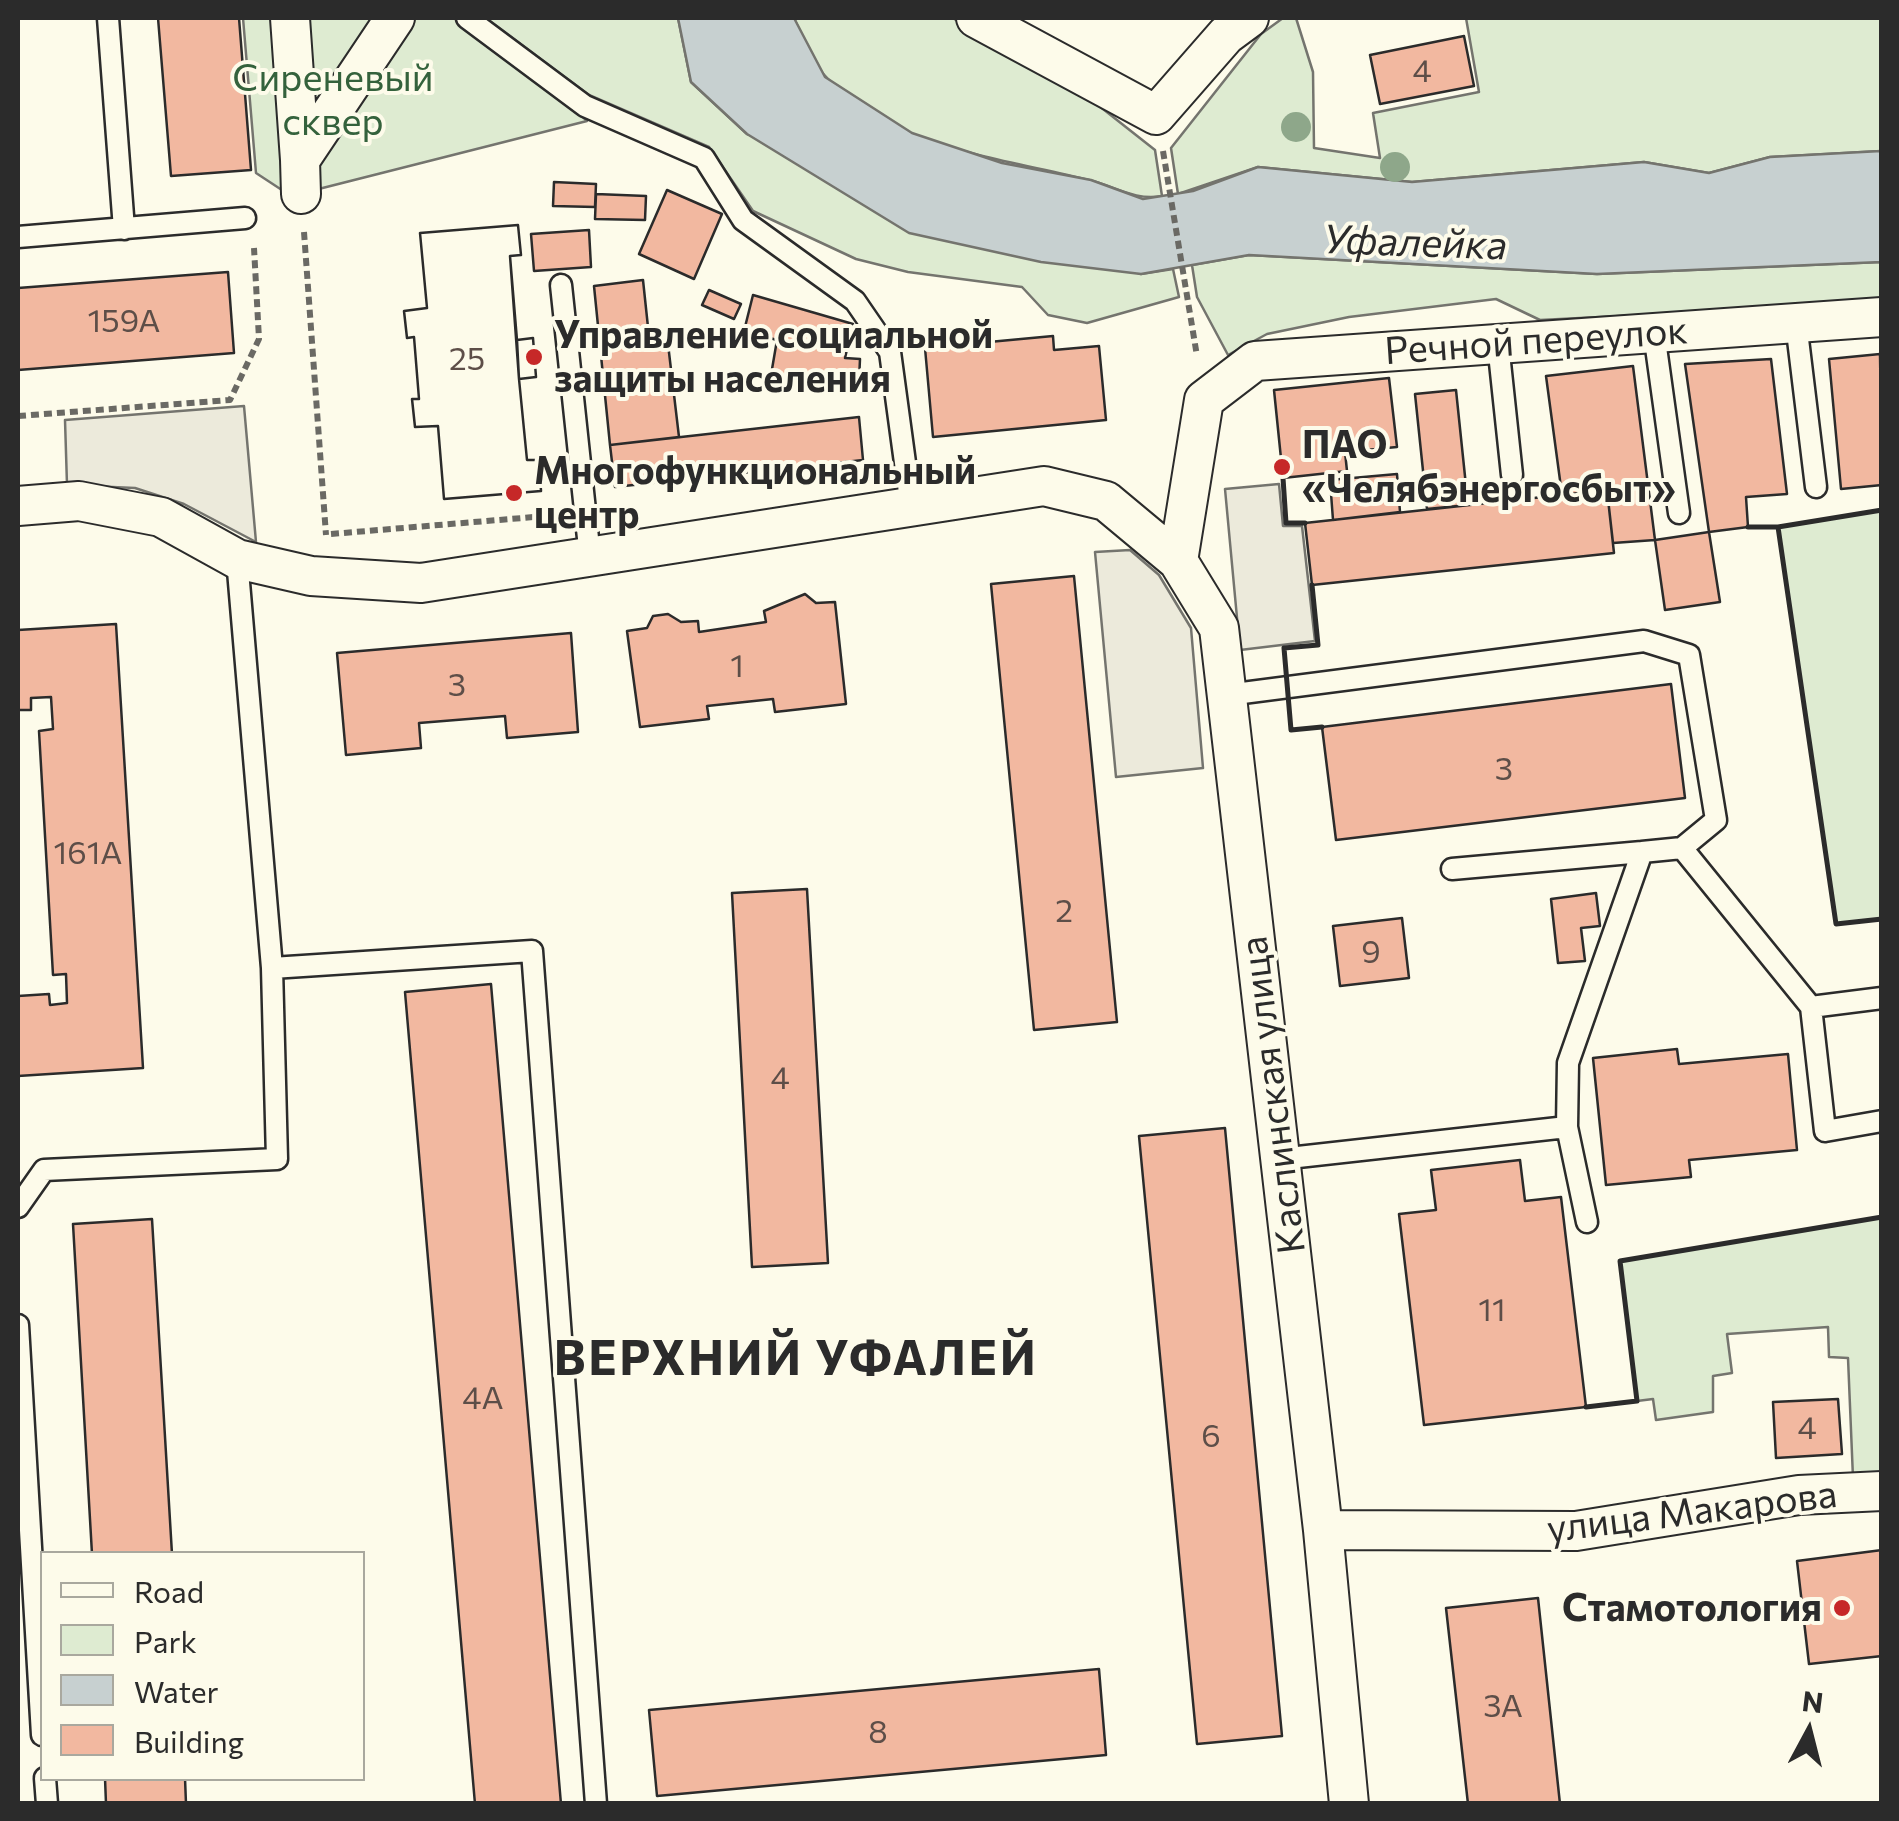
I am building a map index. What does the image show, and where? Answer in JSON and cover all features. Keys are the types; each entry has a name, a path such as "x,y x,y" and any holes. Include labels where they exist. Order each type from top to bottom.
{"street":[{"path":"290,18 301,177"},
{"path":"358,18 361,70"},
{"path":"301,177 361,70 396,18"},
{"path":"976,18 1156,115 1226,35 1249,18"},
{"name":"Речной переулок","path":"1178,561 1204,400 1255,361 1882,317"},
{"name":"Каслинская улица","path":"18,506 78,501 161,518 237,559 311,576 421,583 1044,486 1106,501 1178,561 1219,628 1323,1530 1349,1804"},
{"name":"улица Макарова","path":"1323,1530 1576,1531 1799,1495 1882,1491"}],"lane":[{"path":"108,18 124,229"},
{"path":"467,18 585,106 704,158 743,220 854,301 890,352 912,507"},
{"path":"18,237 245,218"},
{"path":"561,285 590,557"},
{"path":"1796,324 1816,488"},
{"path":"1654,333 1679,513"},
{"path":"1498,344 1512,475"},
{"path":"18,1207 44,1170 277,1159 272,968 237,559"},
{"path":"1226,695 1644,641 1690,656 1716,820 1682,848 1452,870"},
{"path":"1682,848 1811,1007 1824,1130 1882,1122"},
{"path":"1587,1222 1567,1127 1568,1063 1642,852"},
{"path":"272,968 532,950 596,1804"},
{"path":"1811,1007 1882,998"},
{"path":"1280,1159 1567,1127"},
{"path":"18,1326 40,1700"}],"path":[{"path":"1163,149 1189,308"},
{"path":"301,177 326,535"},
{"path":"18,416 230,400 259,339 254,248"},
{"path":"308,535 584,513"}],"green space":[{"name":"Сиреневый сквер","path":"243,18 480,18 587,121 291,196 256,173"},
{"path":"486,18 678,18 691,82 747,134 1141,274 1173,269 1179,297 1087,323 1048,315 1022,287 908,272 856,259 753,211 709,147 589,95"},
{"path":"794,18 953,18 1007,55 1089,98 1155,150 1162,196 1133,195 1089,180 985,157 883,120 827,78"},
{"path":"1283,18 1296,18 1313,72 1314,148 1380,158 1373,113 1479,92 1466,18 1881,18 1881,151 1770,157 1709,173 1644,162 1412,182 1258,167 1178,194 1171,148 1261,34"},
{"path":"1249,255 1597,274 1881,262 1881,303 1540,320 1496,299 1349,317 1267,334 1228,355 1197,297 1192,265"},
{"path":"1881,510 1881,919 1836,924 1778,527"},
{"path":"1881,1217 1881,1476 1853,1478 1848,1358 1829,1357 1828,1327 1727,1334 1732,1373 1713,1376 1713,1412 1656,1420 1653,1399 1637,1401 1620,1261"}],"shaded area":[{"path":"244,406 256,542 184,504 135,488 67,485 65,420"},
{"path":"1279,484 1283,526 1302,526 1315,641 1240,650 1225,489"},
{"path":"1130,550 1159,575 1191,628 1203,768 1116,777 1095,552"}],"water":[{"name":"Уфалейка","path":"678,18 794,18 825,77 912,133 1002,163 1091,180 1143,199 1193,191 1258,167 1412,182 1644,162 1709,173 1770,157 1881,151 1881,262 1597,274 1249,255 1141,274 1041,262 909,233 747,134 691,82"}],"building":[{"path":"158,18 239,18 251,170 171,176"},
{"path":"1464,36 1474,86 1380,104 1370,55"},
{"path":"554,182 596,184 595,207 553,206"},
{"path":"667,190 722,214 694,279 639,254"},
{"path":"596,194 646,196 645,220 595,219"},
{"path":"518,225 521,255 510,256 519,379 527,460 539,460 541,491 444,499 438,426 415,427 412,399 419,399 414,337 407,338 404,311 427,308 420,233"},
{"path":"518,225 521,255 510,256 517,340 533,338 536,377 519,379 527,460 539,460 541,491 444,499 438,426 415,427 412,399 419,399 414,337 407,338 404,311 427,308 420,233"},
{"path":"589,230 591,267 534,271 531,234"},
{"path":"228,272 234,353 18,370 18,288"},
{"path":"643,280 650,346 668,344 679,437 610,445 594,286"},
{"path":"709,290 741,304 734,319 702,305"},
{"path":"753,295 853,324 845,358 860,359 859,381 771,375 777,340 744,331"},
{"path":"1053,336 1054,350 1099,346 1106,420 933,437 925,348"},
{"path":"533,338 536,377 519,379 517,340"},
{"path":"1880,354 1882,485 1841,489 1829,359"},
{"path":"1771,359 1787,494 1746,497 1748,527 1709,532 1685,364"},
{"path":"1633,366 1655,540 1613,543 1607,490 1562,495 1546,376"},
{"path":"1389,378 1397,447 1345,452 1347,471 1283,478 1274,390"},
{"path":"1456,390 1468,505 1427,509 1415,394"},
{"path":"859,417 863,460 615,487 610,445"},
{"path":"1397,474 1400,512 1333,520 1330,480"},
{"path":"1607,490 1614,553 1312,585 1305,523"},
{"path":"1709,532 1720,602 1665,610 1655,540"},
{"path":"1074,576 1117,1022 1034,1030 991,584"},
{"path":"805,594 816,603 835,602 846,704 775,712 773,699 707,706 709,719 640,727 627,631 647,628 653,616 668,614 681,622 698,621 699,632 766,622 764,611"},
{"path":"116,624 143,1068 18,1076 18,996 49,994 50,1005 67,1003 66,974 53,975 39,731 53,729 51,697 31,698 31,710 18,710 18,630"},
{"path":"571,633 578,732 507,738 505,716 419,723 421,748 346,755 337,653"},
{"path":"1671,684 1685,798 1336,840 1322,727"},
{"path":"807,889 828,1263 752,1267 732,893"},
{"path":"1596,893 1600,926 1581,928 1585,961 1558,963 1551,899"},
{"path":"1402,918 1409,978 1340,986 1333,926"},
{"path":"491,984 561,1804 475,1804 405,992"},
{"path":"1677,1049 1679,1064 1788,1054 1797,1150 1689,1160 1691,1177 1606,1185 1593,1058"},
{"path":"1225,1128 1282,1736 1197,1744 1139,1136"},
{"path":"1520,1160 1525,1201 1561,1197 1586,1407 1424,1425 1399,1214 1436,1210 1431,1170"},
{"path":"152,1219 172,1551 92,1551 73,1224"},
{"path":"1838,1399 1842,1454 1776,1458 1773,1402"},
{"name":"Стамотология","path":"1882,1550 1882,1656 1809,1664 1797,1561"},
{"path":"1538,1598 1560,1804 1468,1804 1446,1608"},
{"path":"1099,1669 1106,1755 657,1796 649,1710"},
{"path":"105,1781 185,1781 186,1804 106,1804"}],"wall":[{"path":"1283,478 1286,523 1305,523"},
{"path":"1882,510 1778,527 1836,924 1882,919"},
{"path":"1748,527 1778,527"},
{"path":"1312,585 1318,645 1284,648 1291,730 1322,727"},
{"path":"1586,1407 1637,1401 1620,1261 1882,1217"}],"place":[{"name":"Управление социальной защиты населения","path":"534,357"},
{"name":"ПАО «Челябэнергосбыт»","path":"1282,467"},
{"name":"Многофункциональный центр","path":"514,493"},
{"name":"Стамотология","path":"1842,1608"}],"district":[{"name":"ВЕРХНИЙ УФАЛЕЙ","path":"796,1359"}]}
